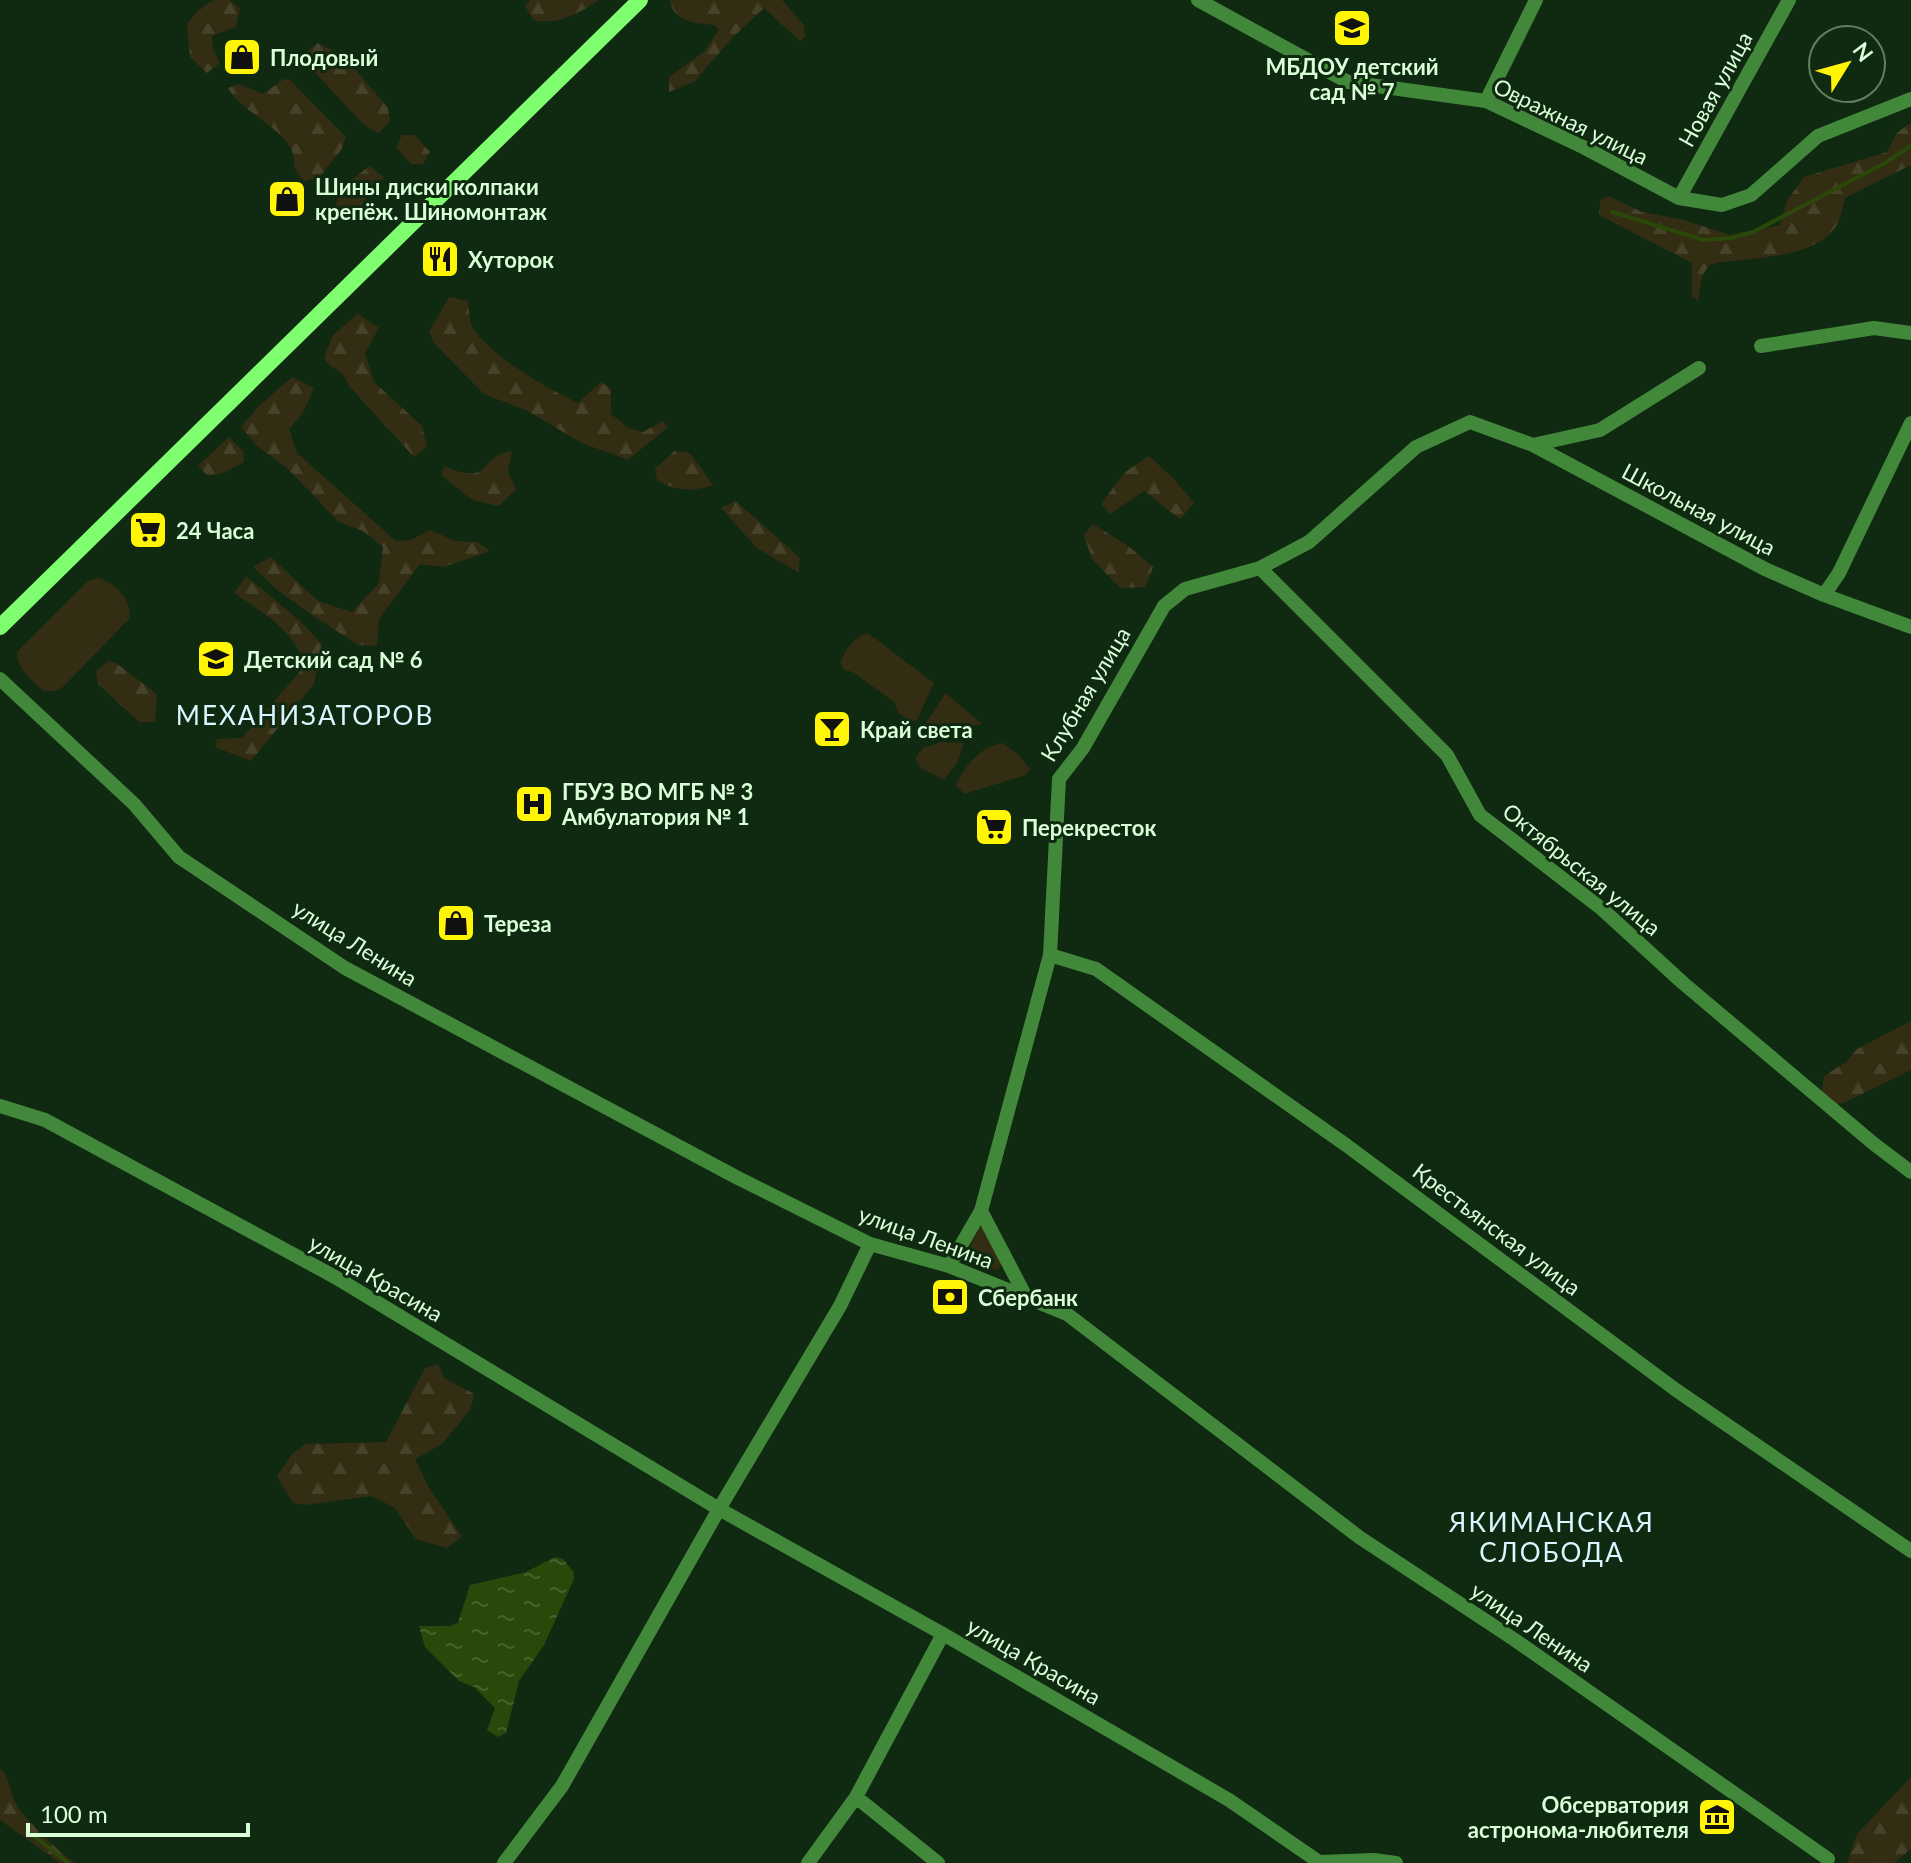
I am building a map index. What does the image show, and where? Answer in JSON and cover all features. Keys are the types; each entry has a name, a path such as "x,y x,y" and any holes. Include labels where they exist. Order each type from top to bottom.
{"main road":[{"path":"0,627 640,0"}],"street":[{"name":"Овражная улица","path":"1198,0 1348,82 1486,101 1585,148 1679,198 1722,205 1751,195 1818,136 1911,99"},
{"path":"1486,101 1536,0"},
{"name":"Новая улица","path":"1679,198 1789,0"},
{"path":"1761,346 1874,328 1911,333"},
{"path":"1533,445 1600,430 1699,368"},
{"name":"Школьная улица","path":"1470,422 1533,445 1765,569 1911,627"},
{"name":"Клубная улица","path":"949,1266 981,1211 1050,955 1059,779 1083,748 1164,606 1185,589 1260,568 1309,542 1416,447 1470,422"},
{"path":"1824,595 1839,573 1911,423"},
{"name":"Октябрьская улица","path":"1260,568 1447,755 1480,815 1602,909 1683,983 1911,1172"},
{"name":"улица Ленина","path":"0,679 134,804 179,857 345,968 736,1177 870,1244 949,1266 1067,1314 1359,1537 1515,1640 1828,1859"},
{"name":"Крестьянская улица","path":"1050,955 1096,969 1346,1145 1676,1390 1911,1551"},
{"name":"улица Красина","path":"0,1106 45,1120 335,1277 719,1509 943,1634 1229,1800 1320,1863 1374,1860 1396,1863"},
{"path":"981,1211 1026,1297"},
{"path":"504,1863 562,1786 719,1509 840,1306 870,1244"},
{"path":"808,1863 856,1797 943,1634"},
{"path":"856,1797 938,1863"}],"green space":[{"path":"213,0 229,0 240,8 236,27 212,36 213,49 220,63 207,73 190,57 187,24"},
{"path":"530,0 599,0 568,17 542,21 533,20 525,6"},
{"path":"670,0 782,0 804,25 805,37 800,41 764,8 733,37 694,82 669,92 669,77 704,52 719,30 715,25 681,17 672,8"},
{"path":"318,43 344,56 388,108 390,122 378,133 362,123 308,65 305,53"},
{"path":"284,79 290,80 346,137 342,149 319,178 305,181 296,171 292,152 285,140 233,96 228,88 239,84 263,94"},
{"path":"1911,122 1911,165 1845,198 1838,223 1828,236 1797,251 1709,265 1702,276 1698,301 1692,297 1692,263 1599,215 1600,200 1608,196 1642,212 1680,219 1730,235 1780,225 1787,201 1804,177 1887,152 1897,133"},
{"path":"402,135 415,135 430,152 423,164 411,164 396,147"},
{"path":"370,166 384,177 351,217 344,217 335,209 343,190"},
{"path":"449,297 468,301 471,323 479,337 535,380 578,403 601,382 611,389 611,414 628,428 643,432 663,421 668,427 628,460 582,443 526,410 484,394 434,343 429,332"},
{"path":"358,314 379,328 365,353 374,382 422,426 427,447 414,457 350,387 342,373 324,358 333,335"},
{"path":"292,377 314,388 302,414 289,429 297,453 396,541 411,540 430,530 455,541 477,542 490,551 444,567 420,564 379,619 377,646 358,645 276,589 253,567 271,557 318,601 352,612 379,583 383,547 363,531 339,522 288,469 257,446 241,427"},
{"path":"229,437 243,451 244,462 223,473 208,476 198,466"},
{"path":"512,451 508,472 516,489 499,506 472,500 441,475 444,466 470,474 478,472 501,454"},
{"path":"674,451 690,453 713,485 684,489 657,480 655,469"},
{"path":"1149,456 1194,503 1180,519 1144,491 1110,514 1101,504 1125,472"},
{"path":"736,501 800,558 798,572 757,548 721,508"},
{"path":"1093,524 1127,545 1153,567 1145,587 1120,588 1092,559 1084,535"},
{"path":"246,576 298,619 322,644 314,684 251,761 215,747 217,739 242,738 305,666 295,643 286,633 234,593"},
{"path":"98,578 122,593 130,612 129,619 63,687 43,691 22,669 17,652 87,582"},
{"path":"868,633 934,683 917,720 911,722 898,713 895,703 853,672 844,670 840,663 851,644"},
{"path":"109,661 157,694 155,722 139,722 98,684 96,671"},
{"path":"946,693 982,724 928,727 925,724"},
{"path":"941,742 964,743 957,763 944,780 921,768 915,758 923,748"},
{"path":"1003,743 1020,756 1030,769 1026,775 964,794 956,785 969,764 981,752"},
{"path":"1911,1021 1911,1070 1846,1102 1837,1104 1822,1093 1824,1076 1846,1062 1857,1049"},
{"path":"980,1227 985,1229 1001,1264 999,1270 977,1265 968,1258"},
{"path":"438,1364 444,1378 474,1394 470,1410 442,1444 415,1459 428,1486 462,1537 447,1548 416,1539 395,1508 372,1496 305,1505 293,1503 277,1476 293,1453 306,1444 386,1442 425,1368"},
{"path":"0,1768 20,1810 53,1845 76,1863 60,1863 0,1820"},
{"path":"1911,1777 1911,1849 1894,1863 1847,1863 1857,1834"}],"water":[{"path":"555,1557 563,1559 573,1571 574,1579 544,1645 519,1681 506,1733 498,1737 487,1730 495,1708 474,1687 459,1681 425,1647 419,1626 458,1623 470,1585 526,1572"}],"waterway":[{"path":"1612,212 1704,240 1731,238 1753,232 1883,164 1911,146"},
{"path":"28,1831 68,1863"}],"place":[{"name":"МБДОУ детский сад № 7","path":"1352,28"},
{"name":"Плодовый","path":"242,57"},
{"name":"Шины диски колпаки крепёж. Шиномонтаж","path":"287,199"},
{"name":"Хуторок","path":"440,259"},
{"name":"24 Часа","path":"148,530"},
{"name":"Детский сад № 6","path":"216,659"},
{"name":"Край света","path":"832,729"},
{"name":"ГБУЗ ВО МГБ № 3 Амбулатория № 1","path":"534,804"},
{"name":"Перекресток","path":"994,827"},
{"name":"Тереза","path":"456,923"},
{"name":"Сбербанк","path":"950,1297"},
{"name":"Обсерватория астронома-любителя","path":"1717,1817"}],"district":[{"name":"МЕХАНИЗАТОРОВ","path":"305,715"},
{"name":"ЯКИМАНСКАЯ СЛОБОДА","path":"1552,1537"}]}
